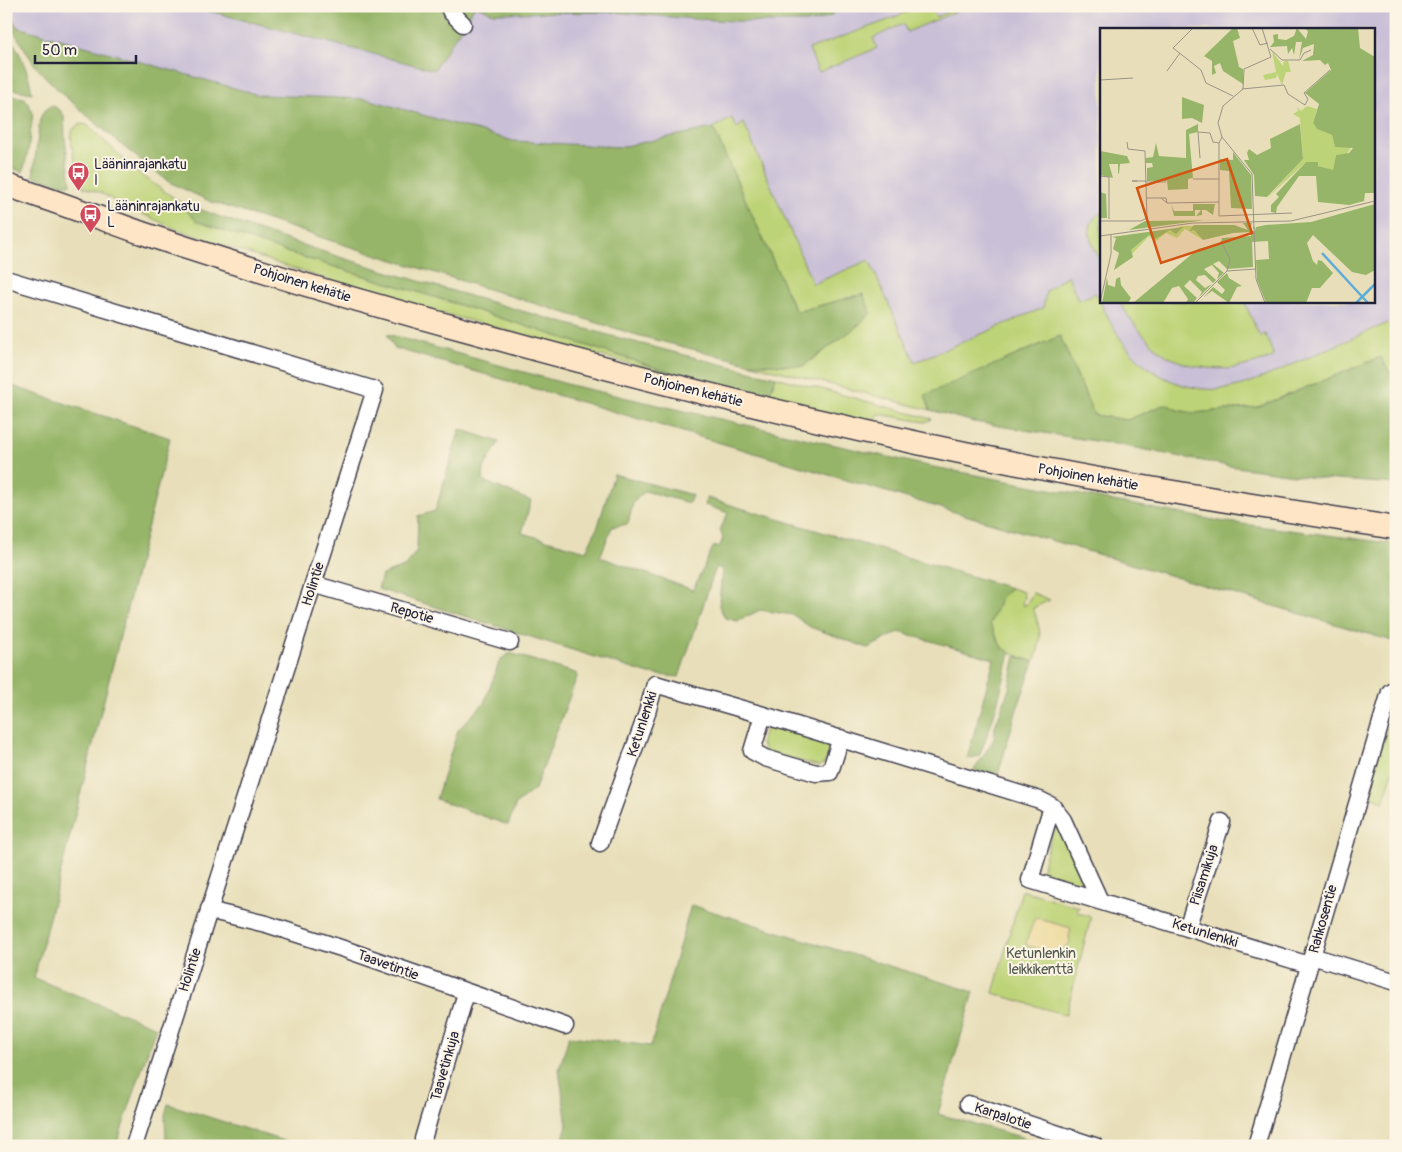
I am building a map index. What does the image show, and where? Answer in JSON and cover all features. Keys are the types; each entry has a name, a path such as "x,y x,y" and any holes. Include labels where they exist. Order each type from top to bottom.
{"main road":[{"name":"Pohjoinen kehätie","path":"6,185 143,233 342,295 565,358 768,409 984,458 1178,493 1396,528"}],"street":[{"path":"448,6 451,12 463,24"},
{"name":"Holintie","path":"6,278 375,390 134,1146"},
{"name":"Repotie","path":"313,584 510,642"},
{"name":"Ketunlenkki","path":"600,843 646,716 655,684 841,738 1040,800 1052,806 1030,880 1187,928 1396,982"},
{"name":"Rahkosentie","path":"1256,1146 1393,690"},
{"path":"763,715 752,751 764,758 816,772 830,772 841,738"},
{"path":"1052,806 1063,820 1100,901"},
{"name":"Piisamikuja","path":"1187,928 1222,822"},
{"name":"Taavetintie","path":"209,909 266,924 347,950 565,1026"},
{"name":"Taavetinkuja","path":"423,1138 466,993"},
{"name":"Karpalotie","path":"968,1104 1095,1146"}],"shaded area":[{"path":"6,6 1396,6 1396,383 1381,357 1258,407 925,395 6,24"}],"green space":[{"path":"190,6 475,6 434,70"},
{"path":"477,6 837,6 831,16 813,22 754,22 614,12 493,13"},
{"path":"920,6 931,6 936,17 962,6 969,6 907,32 903,24 873,38 877,48 818,71 809,49"},
{"path":"6,7 17,27 259,95 367,99 513,141 620,147 713,128 796,312 863,294 871,313 855,328 803,366 748,363 640,336 209,201 169,182 124,147 61,93 36,67 13,30 6,27"},
{"path":"6,37 10,37 21,57 27,71 32,93 6,88"},
{"path":"6,95 25,98 33,113 23,172 6,166"},
{"path":"50,106 61,111 64,116 71,184 58,184 33,176 40,119 44,111"},
{"path":"732,118 737,128 744,123 813,284 869,260 915,362 1043,308 1046,291 1068,275 1078,300 1096,293 1118,335 1136,357 1156,373 1179,384 1204,389 1239,386 1388,323 1396,339 1396,383 1381,357 1258,407 1194,413 1177,410 1166,404 1127,420 1094,415 1060,336 926,395 930,410 748,363 803,366 855,328 871,313 863,294 796,312 713,128"},
{"path":"82,124 87,125 142,176 180,202 196,221 286,252 710,385 404,303 316,276 171,227 101,193 83,187 71,143 72,131"},
{"path":"180,202 339,257 535,315 707,361 776,377 767,400 710,385 286,252 196,221"},
{"path":"1100,213 1100,261 1090,236 1091,224"},
{"path":"1120,302 1244,302 1260,337 1265,334 1273,353 1273,358 1227,369 1198,367 1180,362 1164,354 1151,343 1133,323"},
{"path":"387,334 574,386 928,466 1219,521 1396,544 1396,642 394,348"},
{"path":"1060,336 1094,415 1127,420 1166,404 1177,410 1194,413 1258,407 1381,357 1396,383 1396,484 1323,479 1229,466 1120,445 974,422 930,410 925,395"},
{"path":"776,377 932,419 925,422 878,414 871,424 767,400"},
{"path":"6,384 170,438 34,978 156,1027 116,1146 16,1146 6,1142"},
{"path":"460,429 499,442 484,468 483,481 531,501 522,533 586,551 598,526 614,474 692,495 689,503 645,491 633,503 628,524 612,527 600,557 693,590 713,547 720,546 723,538 720,530 728,513 705,505 707,498 1011,588 1001,597 990,624 1001,646 1010,653 997,705 979,756 967,759 994,659 899,632 868,648 810,627 793,615 760,610 737,621 725,618 719,606 722,569 716,567 679,677 649,674 378,589 382,575 406,566 417,550 418,516 435,511"},
{"path":"1011,588 1023,592 1022,604 1025,606 1033,593 1050,600 1033,608 1040,635 1039,647 1034,662 1010,653 1001,646 990,624 1001,597"},
{"path":"510,653 578,674 535,789 516,804 508,825 436,799 458,730 484,703 500,660"},
{"path":"1016,656 1034,662 1017,709 997,778 974,770 994,739 995,726 1009,689"},
{"path":"770,725 832,744 824,764 819,766 765,752 761,744 765,729"},
{"path":"1387,727 1396,728 1396,762 1383,802 1371,795 1368,790"},
{"path":"1056,821 1089,890 1040,875"},
{"name":"Ketunlenkin leikkikenttä","path":"1022,890 1079,907 1077,912 1091,917 1066,1015 993,993"},
{"path":"691,905 974,992 938,1114 1050,1146 561,1146 567,1125 559,1070 569,1036 651,1046"},
{"path":"168,1104 299,1146 166,1146 165,1115"}],"sand":[{"path":"1035,918 1071,928 1070,943 1057,955 1026,945"}],"place":[{"name":"Lääninrajankatu I","path":"78,191"},
{"name":"Lääninrajankatu L","path":"91,233"}]}
